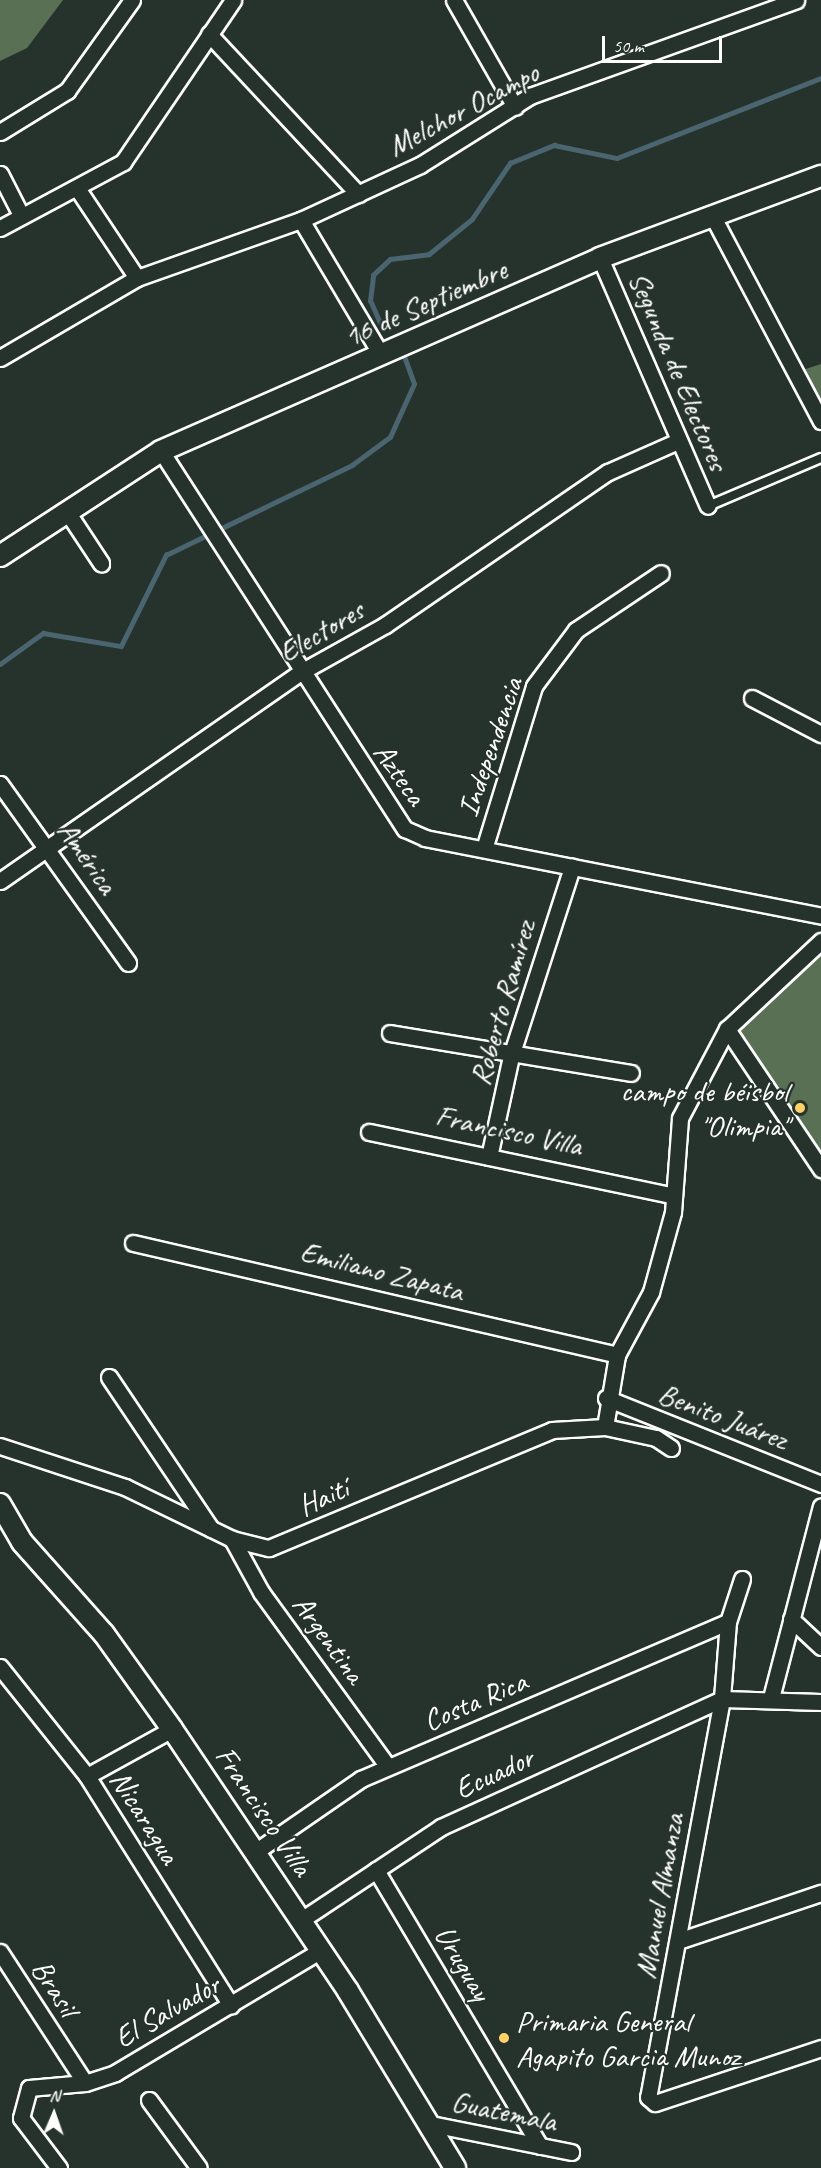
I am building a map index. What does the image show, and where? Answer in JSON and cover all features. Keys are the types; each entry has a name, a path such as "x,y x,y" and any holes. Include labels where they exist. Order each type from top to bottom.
{"street":[{"path":"0,132 67,91 132,0"},
{"path":"0,228 123,162 233,0"},
{"path":"454,0 515,107"},
{"name":"Melchor Ocampo","path":"0,358 136,278 301,220 468,139 515,107 796,0"},
{"path":"209,34 358,194"},
{"path":"0,174 21,215"},
{"name":"16 de Septiembre","path":"0,555 66,510 161,451 600,258 821,176"},
{"path":"77,188 136,278"},
{"path":"713,217 821,421"},
{"path":"301,220 381,355"},
{"name":"Segunda de Electores","path":"600,258 662,390 678,441 708,506"},
{"name":"Electores","path":"0,880 51,849 301,672 385,625 608,472 678,441"},
{"name":"Azteca","path":"161,451 223,553 405,829 484,849 821,916"},
{"path":"66,510 101,563"},
{"name":"Independencia","path":"484,849 534,686 576,630 661,573"},
{"path":"752,698 821,734"},
{"name":"América","path":"0,783 51,849 128,963"},
{"name":"Roberto Ramírez","path":"489,1157 511,1056 572,867"},
{"path":"604,1427 606,1398 617,1355 651,1292 673,1212 671,1194 680,1118 727,1029 821,941"},
{"path":"727,1029 821,1169"},
{"path":"390,1032 511,1056 632,1073"},
{"name":"Francisco Villa","path":"369,1132 671,1194"},
{"name":"Emiliano Zapata","path":"133,1243 617,1355"},
{"path":"109,1377 212,1530"},
{"name":"Benito Juárez","path":"606,1398 821,1484"},
{"name":"Haití","path":"0,1446 125,1487 232,1539 269,1548 552,1430 604,1427 656,1438 671,1448"},
{"name":"Francisco Villa","path":"0,1504 22,1542 104,1634 172,1729 302,1920 455,2168"},
{"path":"771,1698 821,1506"},
{"name":"Argentina","path":"232,1539 261,1592 388,1767"},
{"path":"742,1579 728,1622 722,1699 771,1698 821,1702"},
{"path":"791,1619 821,1647"},
{"name":"Costa Rica","path":"255,1851 361,1779 728,1622"},
{"name":"Nicaragua","path":"0,1667 87,1776 231,2006"},
{"name":"Ecuador","path":"302,1920 441,1827 722,1699"},
{"name":"Manuel Almanza","path":"722,1699 650,2102 821,2048"},
{"path":"87,1776 172,1729"},
{"name":"Uruguay","path":"376,1870 540,2145"},
{"path":"678,1941 821,1893"},
{"name":"El Salvador","path":"58,2168 21,2118 29,2088 85,2083 115,2073 231,2006 321,1950"},
{"name":"Brasil","path":"0,1952 85,2083"},
{"path":"149,2100 199,2168"},
{"name":"Guatemala","path":"426,2123 572,2152"}],"lane":[{"path":"708,506 821,458"}],"green space":[{"path":"0,0 63,0 27,48 0,61"},
{"path":"821,364 821,411 793,373"},
{"name":"campo de béisbol \"Olimpia\"","path":"821,949 821,1182 737,1034"}],"waterway":[{"path":"380,323 370,301 373,275 390,259 429,254 472,219 510,163 554,145 617,158 821,78"},
{"path":"0,664 43,633 121,646 166,555 352,465 390,437 414,384 404,357"}],"place":[{"name":"campo de béisbol \"Olimpia\"","path":"800,1108"},
{"name":"Primaria General Agapito Garcia Munoz","path":"504,2038"}]}
